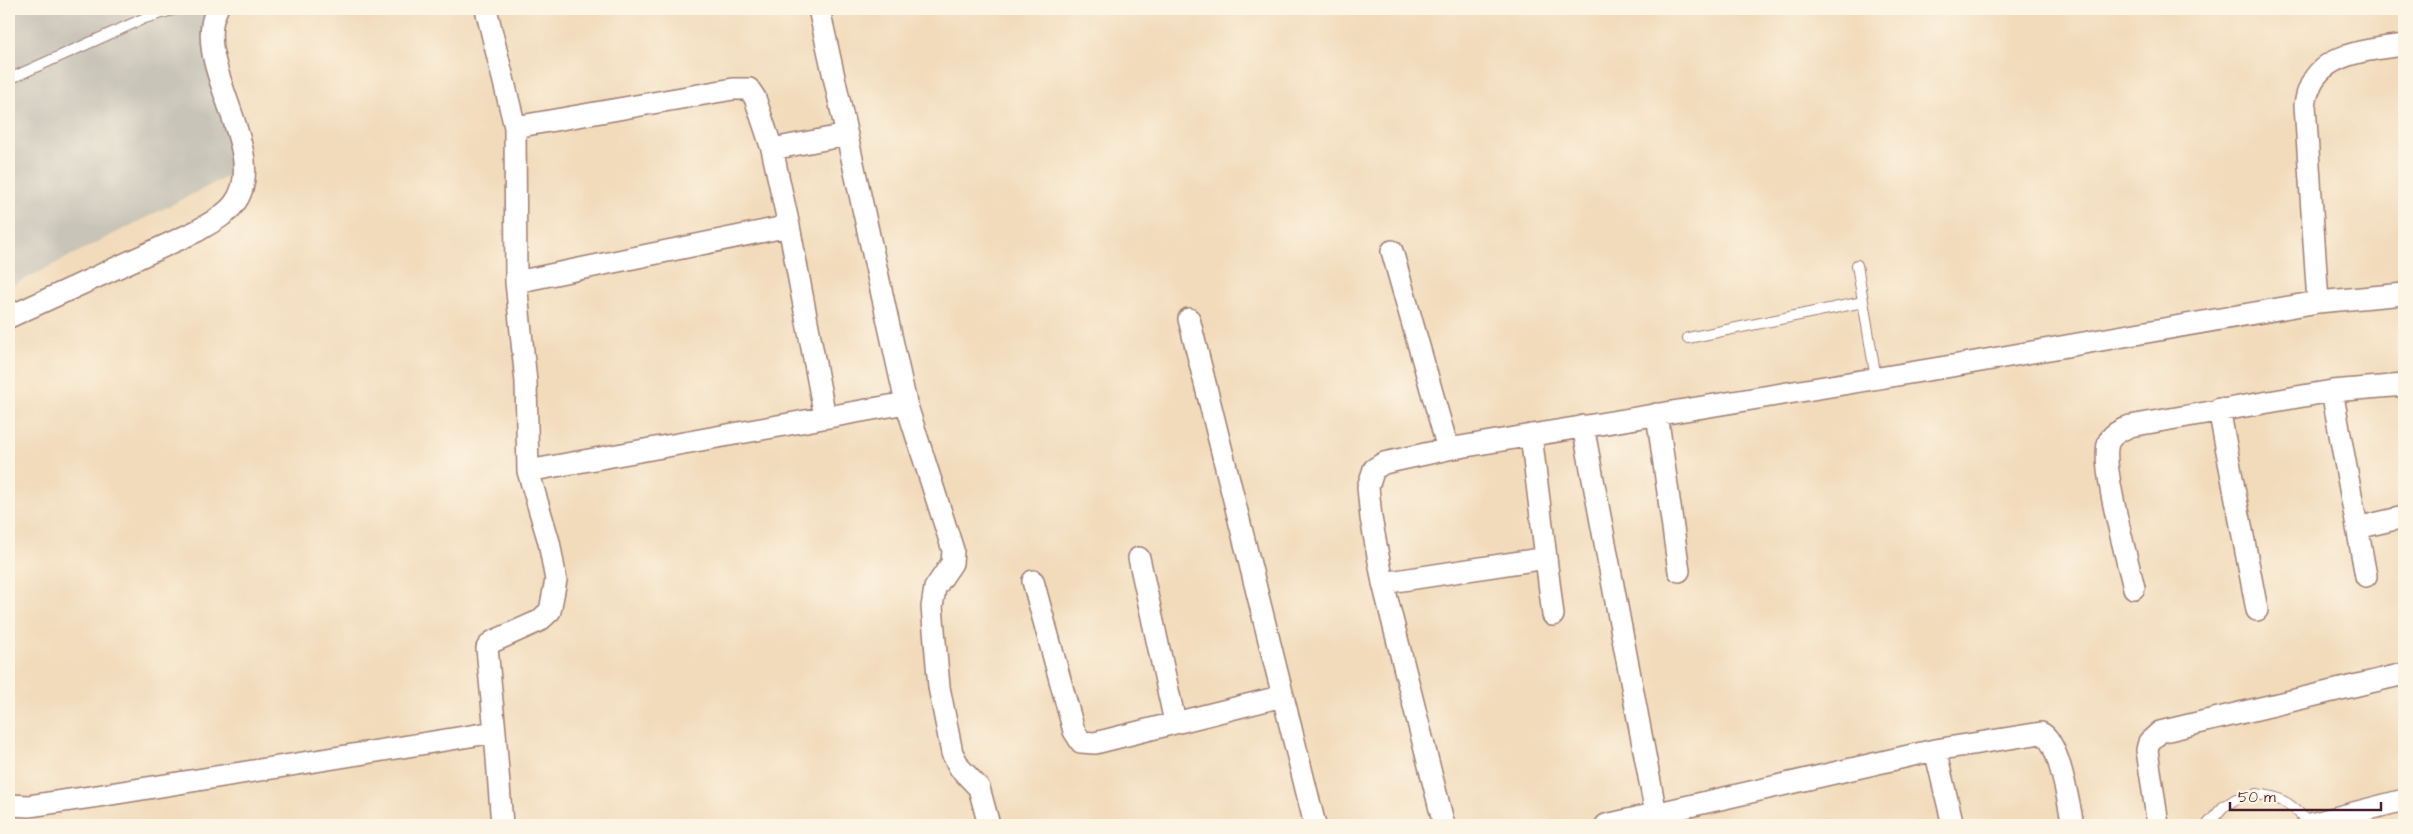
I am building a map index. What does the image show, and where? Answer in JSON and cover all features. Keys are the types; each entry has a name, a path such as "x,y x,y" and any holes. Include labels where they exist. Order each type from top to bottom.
{"street":[{"path":"9,317 197,231 220,217 234,204 242,190 246,173 243,154 215,61 212,36 213,16 217,9"},
{"path":"486,9 515,127 516,282 526,382 528,471 549,542 556,580 550,611 539,621 492,642 487,648 502,825"},
{"path":"819,9 906,403 953,550 952,563 935,588 932,607 940,687 950,746 960,768 978,788 989,825"},
{"path":"2318,302 2305,106 2310,85 2323,70 2338,59 2360,50 2404,45"},
{"path":"515,127 743,88 749,89 756,98 772,149 789,226 825,418"},
{"path":"772,149 847,135"},
{"path":"516,282 789,226"},
{"path":"1392,251 1448,448"},
{"path":"1444,825 1383,583 1371,518 1368,487 1374,469 1391,460 1448,448 1876,379 2318,302 2404,294"},
{"path":"1189,319 1315,825"},
{"path":"2134,588 2106,464 2109,440 2117,432 2130,426 2219,409 2332,391 2404,385"},
{"path":"2332,391 2366,576"},
{"path":"528,471 906,403"},
{"path":"2219,409 2257,610"},
{"path":"1657,414 1679,571"},
{"path":"1582,426 1656,814"},
{"path":"1531,435 1553,615"},
{"path":"2357,528 2404,517"},
{"path":"1139,558 1175,722"},
{"path":"1383,583 1546,558"},
{"path":"1033,581 1076,738 1086,744 1283,696"},
{"path":"2158,825 2147,750 2149,742 2160,732 2404,674"},
{"path":"9,805 29,806 98,796 495,732"},
{"path":"1606,825 1935,750 2030,734 2047,736 2055,749 2073,825"},
{"path":"1935,750 1953,825"},
{"path":"2308,825 2404,800"}],"lane":[{"path":"9,79 145,18 176,9"},
{"path":"1857,265 1876,379"},
{"path":"1688,338 1863,302"},
{"path":"2256,794 2274,796 2285,801 2308,825"},
{"path":"2207,825 2223,807 2236,799"}],"shaded area":[{"path":"9,9 214,9 240,170 9,287"}]}
